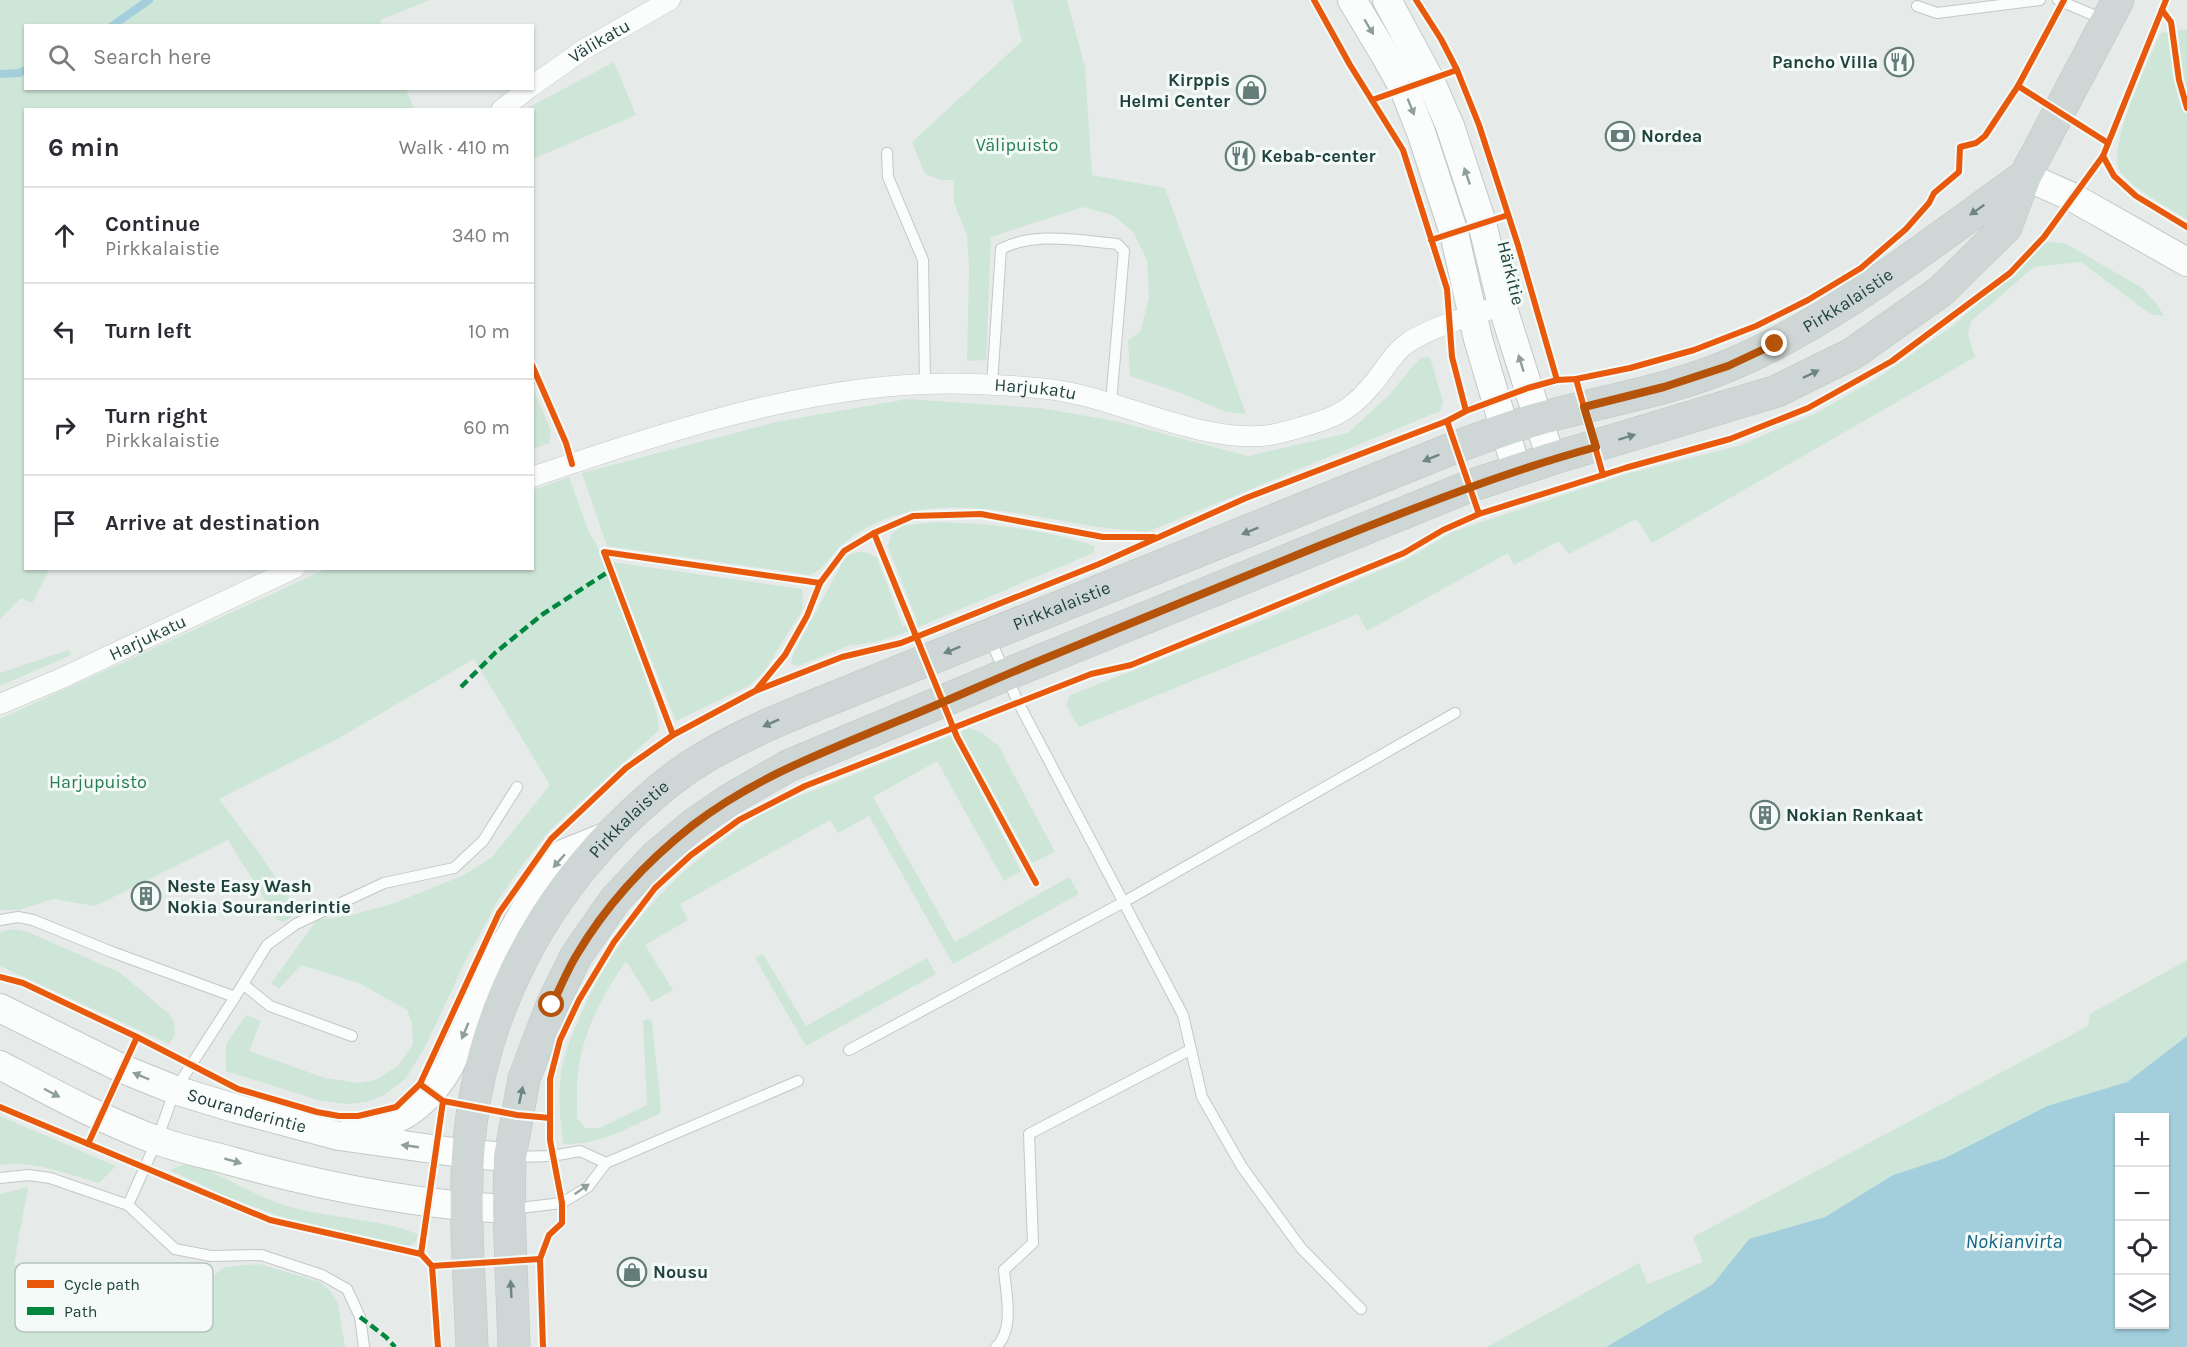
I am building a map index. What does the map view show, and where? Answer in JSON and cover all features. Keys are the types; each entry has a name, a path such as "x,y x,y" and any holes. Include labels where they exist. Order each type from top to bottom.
{"main road":[{"path":"514,1347 509,1209 510,1157 524,1078 552,1005 576,956 615,900 656,856 694,824 729,800 780,771 1005,675 1384,520 1470,486 1551,459 1777,391 1852,354 1941,291 2006,227 2025,176 2113,11"},
{"name":"Pirkkalaistie","path":"472,1347 467,1208 468,1154 486,1048 515,973 531,939 564,889 610,835 681,773 733,742 803,710 1456,447 1538,419 1664,387 1728,366 1775,344 1855,297 2025,176"}],"street":[{"name":"Välikatu","path":"534,85 583,50 670,0"},
{"path":"1352,0 1404,89 1421,132 1454,233 1478,339 1517,471"},
{"name":"Härkitie","path":"1387,0 1430,80 1450,126 1482,223 1502,305 1551,459"},
{"name":"Välikatu","path":"504,108 527,90"},
{"path":"2025,176 2072,197 2187,262"},
{"name":"Harjukatu","path":"534,476 647,440 746,412 823,395 925,384 1051,389 1222,434 1270,435 1329,419 1358,400 1390,359 1406,344 1423,334 1502,305"},
{"name":"Harjukatu","path":"0,704 62,678 291,570"},
{"path":"339,1136 392,1120 404,1114 440,1082 500,954 537,888 563,854 610,835"},
{"name":"Souranderintie","path":"0,1008 123,1069 175,1090 298,1127 339,1136 468,1154 510,1157"},
{"path":"0,1065 62,1098 157,1140 290,1177 429,1203 467,1208 509,1209"}],"lane":[{"path":"1917,6 1937,13 2040,0"},
{"path":"2058,0 2113,11"},
{"path":"887,153 888,177 923,260 925,384"},
{"path":"992,385 1001,249 1009,244 1039,238 1117,244 1124,251 1111,403"},
{"path":"988,635 1005,675 1098,851 1122,903 1183,1015 1202,1097 1242,1167 1301,1248 1361,1309"},
{"path":"849,1050 1122,903 1455,713"},
{"path":"128,1205 157,1140 175,1090 267,945 296,924 384,883 454,868 483,841 517,787"},
{"path":"0,920 18,917 33,920 235,997"},
{"path":"243,984 270,1006 352,1036"},
{"path":"996,1347 1004,1340 1007,1326 1004,1270 1033,1243 1029,1134 1190,1050"},
{"path":"509,1209 562,1203 588,1187 606,1163 798,1081"},
{"path":"510,1157 552,1156 580,1151 606,1163"},
{"path":"0,1178 28,1175 50,1178 128,1205 175,1249 211,1256 261,1255 322,1275 347,1289 360,1317 364,1347"}],"green space":[{"path":"0,0 430,0 380,20 382,24 24,24 24,90 406,90 414,108 24,108 24,570 49,570 32,603 21,598 0,619"},
{"name":"Välipuisto","path":"1012,0 1067,0 1085,67 1092,175 1165,188 1246,414 1226,412 1181,393 1130,376 1128,340 1140,332 1149,298 1147,260 1133,232 1113,215 1083,207 991,237 986,360 967,361 969,269 967,235 954,203 954,180 941,180 925,174 912,142 1022,41"},
{"path":"2187,29 2187,219 2132,184 2120,171 2117,159 2119,143 2131,103 2160,33"},
{"path":"614,62 636,115 534,159 534,108 528,108"},
{"path":"2046,242 2065,243 2142,288 2164,316 2150,314 2081,262 2034,267 1971,321 1968,334 1975,357 1652,543 1636,519 1569,554 1559,541 1514,565 1508,553 1367,631 1358,614 1079,727 1066,705 1070,695 1275,615 1409,558 1452,532 1626,474 1738,446 1816,413 1876,379 1954,325"},
{"path":"1430,357 1443,402 1440,411 1147,532 1106,528 986,509 925,509 896,515 864,529 842,545 822,568 809,575 607,546 582,473 776,422 907,399 1040,408 1115,421 1248,456 1348,433 1387,397 1420,358"},
{"path":"534,391 551,431 549,443 534,449"},
{"name":"Harjupuisto","path":"569,477 589,532 611,570 657,715 659,730 551,829 527,859 498,900 465,962 425,1047 406,1078 386,1094 366,1102 348,1104 321,1101 226,1071 226,1044 246,1015 261,1021 249,1051 325,1078 359,1083 376,1080 398,1066 413,1044 412,1023 407,1010 359,983 301,965 279,989 271,983 317,920 351,915 392,904 464,875 492,857 550,785 474,659 339,738 219,799 299,912 284,922 278,920 228,840 95,906 53,899 19,910 0,910 0,719 324,570 534,570 534,490"},
{"path":"936,522 1016,528 1056,535 1095,546 1093,553 904,633 880,641 848,646 798,666 791,664 793,654 846,556 850,554 865,553 877,558 903,627 917,621 888,547 891,534 902,526"},
{"path":"612,562 802,589 803,609 763,673 749,686 676,721"},
{"path":"68,650 71,655 0,686 0,673"},
{"path":"970,728 982,733 998,745 1055,852 1032,863 960,732"},
{"path":"951,735 1021,871 1004,881 937,761 873,797 955,942 1069,877 1079,894 953,964 869,816 838,833 830,820 680,904 688,920 645,945 673,990 652,1002 626,961 603,998 586,1038 578,1072 577,1118 585,1128 600,1128 647,1105 643,1021 648,1019 652,1021 661,1109 659,1114 613,1135 589,1142 563,1144 560,1083 571,1037 598,980 616,949 661,894 714,846 774,807"},
{"path":"13,929 28,932 119,972 168,1013 174,1022 175,1034 169,1044 0,966 0,932"},
{"path":"763,954 806,1026 927,958 936,974 806,1046 755,958"},
{"path":"2187,960 2187,1036 2127,1082 2047,1106 1945,1158 1893,1175 1825,1217 1749,1239 1713,1284 1606,1347 1487,1347 1639,1263 1648,1284 1703,1262 1693,1237 2088,1026 2090,1014"},
{"path":"0,1116 116,1166 99,1183 38,1166 0,1165"},
{"path":"194,1164 287,1206 402,1229 418,1234 416,1241 409,1247 284,1218 225,1196 170,1170 181,1165"},
{"path":"28,1187 14,1264 15,1332 213,1332 213,1276 225,1267 260,1264 320,1282 331,1292 338,1304 345,1347 0,1347 0,1194"}],"water":[{"name":"Nokianvirta","path":"2187,1036 2187,1347 1606,1347 1713,1284 1749,1239 1825,1217 1893,1175 1945,1158 2047,1106 2127,1082"}],"waterway":[{"path":"115,24 149,0"},
{"path":"0,74 24,71"}],"marked path":[{"path":"461,687 495,653 543,614 611,570"},
{"path":"360,1317 395,1347"}],"cycle path":[{"path":"1314,0 1350,65 1403,150 1447,289 1452,357 1466,411"},
{"path":"1416,0 1441,39 1457,70 1479,125 1518,245 1557,380"},
{"path":"0,977 23,983 137,1037 238,1089 317,1112 339,1116 358,1116 396,1107 420,1084 499,913 551,839 626,768 673,735 755,691 842,657 901,643 1099,564 1246,498 1447,421 1466,411 1557,380 1576,379 1630,368 1694,350 1756,326 1808,300 1861,268 1906,229 1929,203 1934,193 1959,172 1960,147 1976,143 1985,136 2018,86 2064,0"},
{"path":"543,1347 540,1259 549,1235 562,1223 562,1203 550,1140 550,1079 560,1040 579,1000 614,942 655,888 691,855 739,820 805,786 1091,674 1131,665 1404,553 1443,530 1479,514 1625,468 1730,439 1808,408 1892,361 2010,273 2044,237 2103,156 2166,0"},
{"path":"2162,10 2171,22 2179,80 2187,108"},
{"path":"1372,100 1457,70"},
{"path":"2018,86 2108,143"},
{"path":"2103,156 2114,176 2136,196 2187,227"},
{"path":"1431,240 1508,215"},
{"path":"534,370 566,443 572,464"},
{"path":"1576,379 1603,475"},
{"path":"1447,421 1479,514"},
{"path":"757,689 785,655 807,616 820,583 844,551 874,533 913,516 981,514 1103,537 1154,537"},
{"path":"874,533 957,737 1036,883"},
{"path":"673,735 604,552 820,583"},
{"path":"88,1144 137,1037"},
{"path":"420,1084 443,1101 421,1254"},
{"path":"443,1101 517,1115 550,1118"},
{"path":"0,1107 270,1220 421,1254 432,1266 438,1347"},
{"path":"432,1266 540,1259"}],"place":[{"name":"Pancho Villa","path":"1899,62"},
{"name":"Kirppis Helmi Center","path":"1251,90"},
{"name":"Nordea","path":"1620,136"},
{"name":"Kebab-center","path":"1240,156"},
{"name":"Nokian Renkaat","path":"1765,815"},
{"name":"Neste Easy Wash Nokia Souranderintie","path":"146,896"},
{"name":"Nousu","path":"632,1272"}],"route":[{"path":"552,1005 576,956 598,924 615,900 656,856 694,824 729,800 788,766 1470,486 1551,459 1596,447 1584,407 1664,387 1728,366 1775,344"}]}
